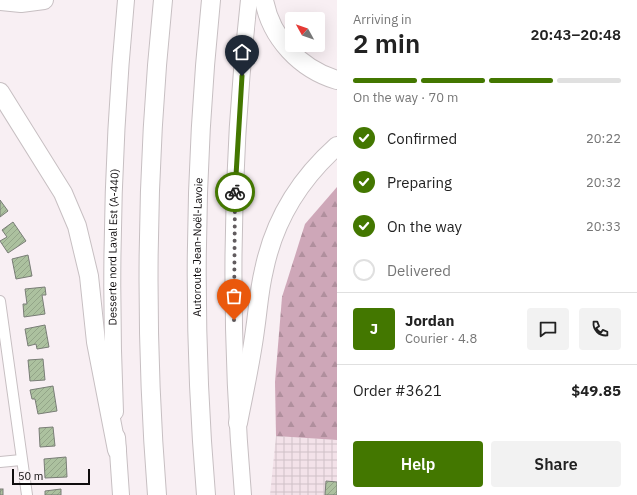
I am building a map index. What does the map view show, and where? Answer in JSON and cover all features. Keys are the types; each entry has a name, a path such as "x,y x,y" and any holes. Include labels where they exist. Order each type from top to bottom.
{"highway":[{"path":"0,1 21,3 44,0"},
{"name":"Desserte nord Laval Est (A-440)","path":"121,495 117,450 113,343 113,192 117,106 126,0"},
{"path":"158,495 150,362 149,235 155,89 163,0"},
{"name":"Autoroute Jean-Noël-Lavoie","path":"206,495 198,377 196,234 202,92 211,0"},
{"path":"243,495 238,423 234,320 235,206 241,83 249,0"},
{"path":"264,0 272,27 289,50 312,69 337,80"},
{"path":"0,92 63,193 79,232 89,276 96,342 117,450"},
{"path":"238,423 264,270 271,242 278,224 296,191 318,164 337,146"}],"street":[{"path":"0,301 4,357 28,495"},
{"path":"0,462 21,460"}],"shaded area":[{"path":"276,436 337,440 337,495 270,495"}],"green space":[{"path":"337,187 337,440 276,436 275,382 282,297 305,224"}],"building":[{"path":"0,200 8,211 0,217"},
{"path":"13,222 26,241 8,253 0,241 7,237 2,230"},
{"path":"28,255 32,276 16,279 12,259"},
{"path":"45,287 46,295 42,295 45,314 24,317 23,304 27,304 25,289"},
{"path":"45,325 49,347 37,349 36,344 28,346 25,329"},
{"path":"43,359 45,380 30,381 28,360"},
{"path":"53,386 57,411 38,414 35,399 32,399 30,390"},
{"path":"53,427 55,446 40,447 39,428"},
{"path":"66,457 67,477 45,478 44,459"},
{"path":"326,481 337,482 337,495 325,495"},
{"path":"0,489 3,489 3,495 0,495"},
{"path":"61,489 61,495 45,495 45,491"}],"way so far":[{"path":"234,320 235,192"}],"route":[{"path":"235,192 242,76"}]}
